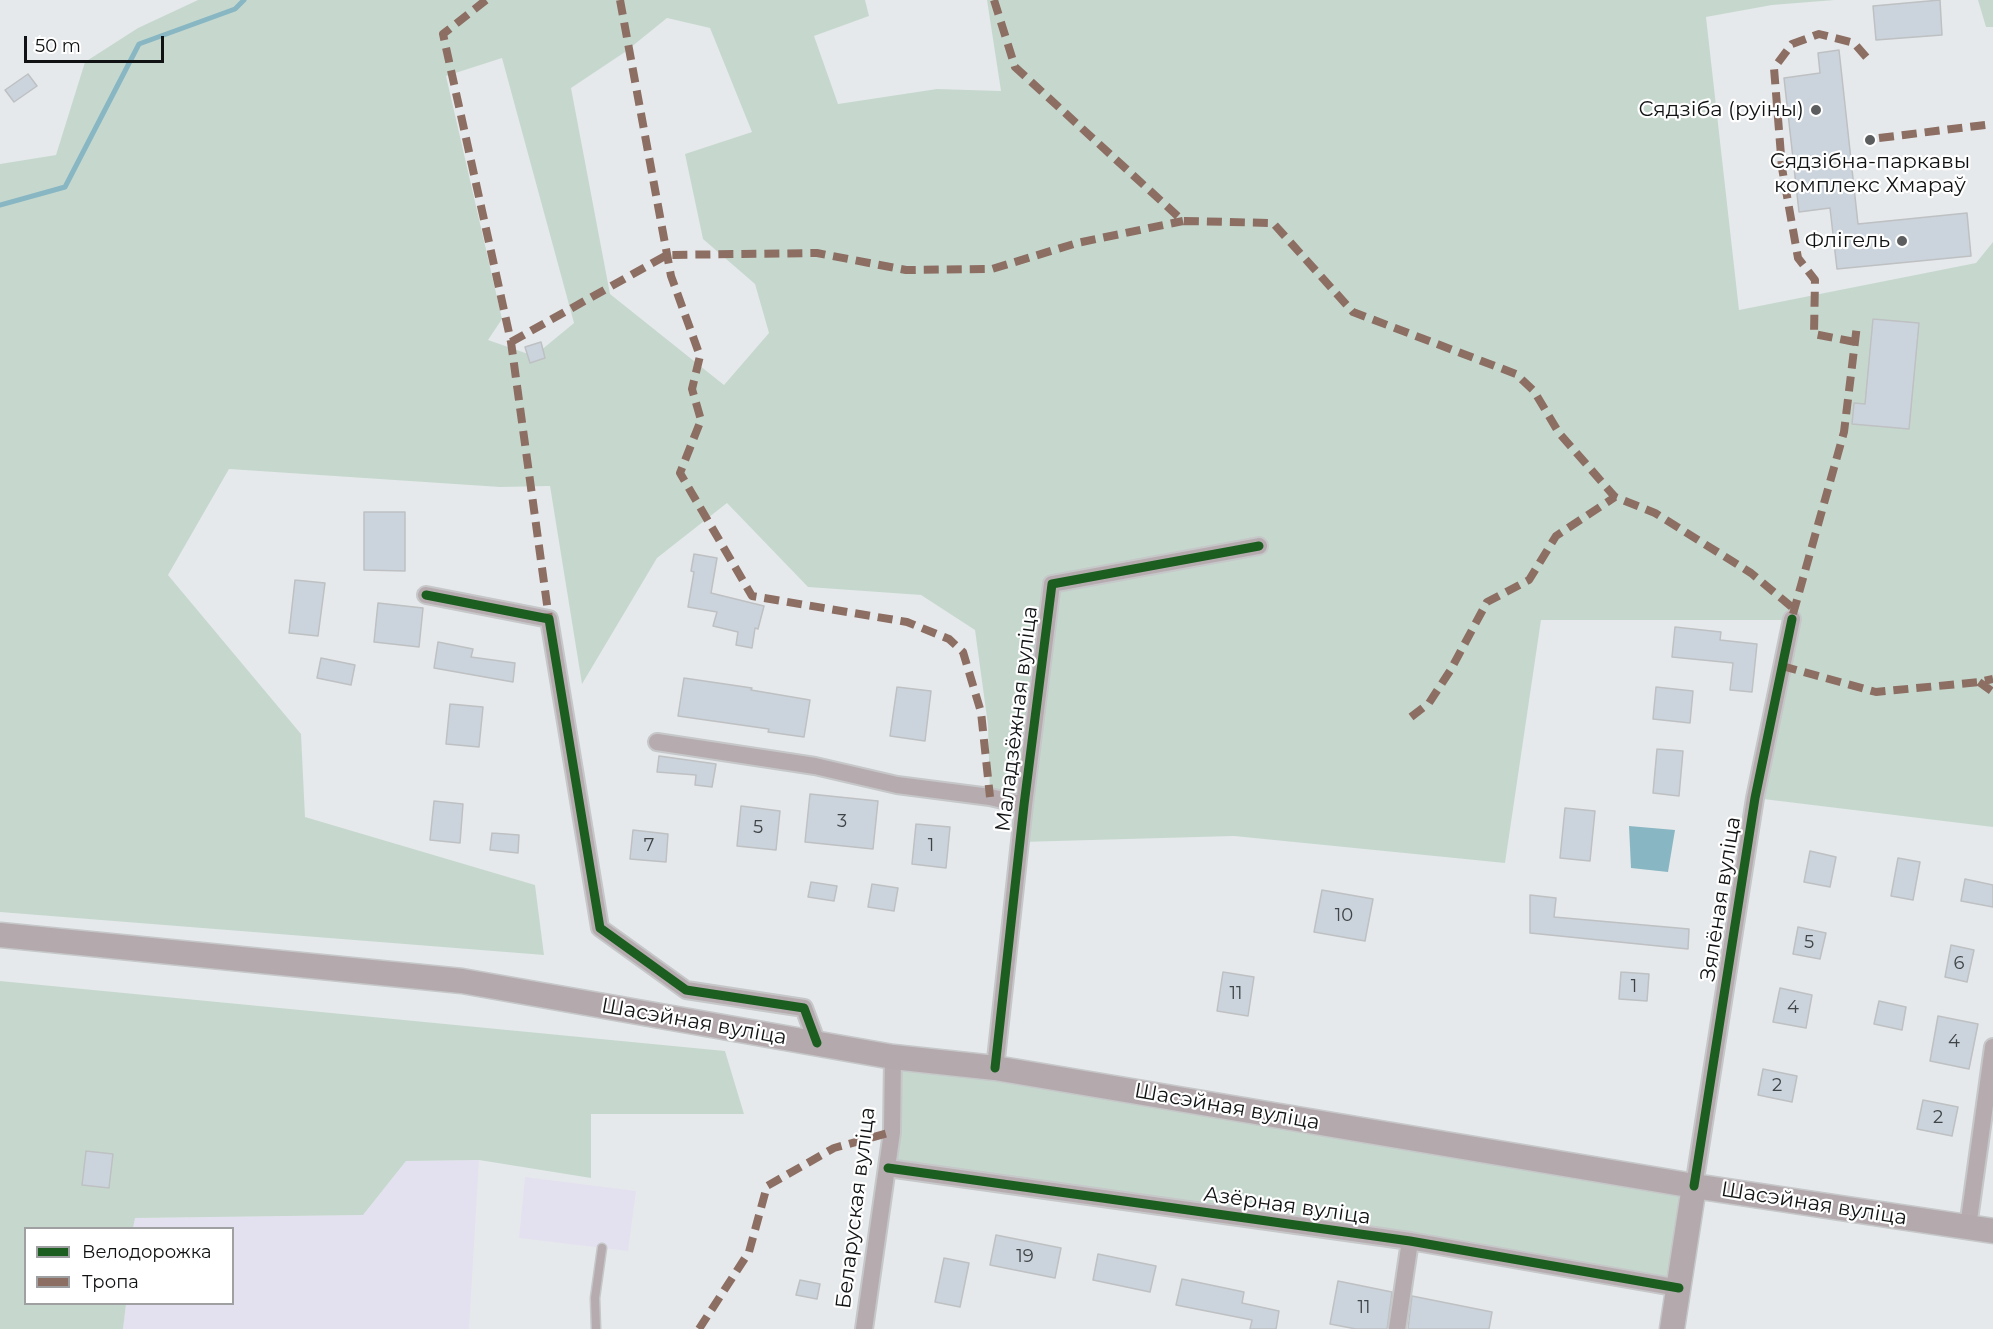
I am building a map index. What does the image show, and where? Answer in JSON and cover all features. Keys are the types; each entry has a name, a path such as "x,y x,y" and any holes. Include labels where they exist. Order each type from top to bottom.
{"main road":[{"name":"Шасэйная вуліца","path":"0,935 462,981 893,1057 995,1068 1694,1186 1993,1231"},
{"path":"1672,1329 1694,1186"}],"street":[{"name":"Маладзёжная вуліца","path":"995,1068 1024,805 1052,584 1259,546"},
{"path":"426,595 549,619 600,928 686,990 804,1008 817,1043"},
{"name":"Зялёная вуліца","path":"1694,1186 1755,798 1792,620"},
{"name":"Маладзёжная вуліца","path":"657,742 815,766 897,785 990,797 1024,805"},
{"path":"1968,1227 1993,1047"},
{"name":"Беларуская вуліца","path":"864,1329 892,1132 893,1057"},
{"name":"Азёрная вуліца","path":"888,1168 1410,1241 1680,1288"},
{"path":"1397,1329 1410,1241"}],"lane":[{"path":"596,1329 595,1298 602,1248"}],"shaded area":[{"path":"479,1160 469,1329 123,1329 126,1305 234,1305 234,1227 133,1227 134,1218 363,1215 406,1161"},
{"path":"525,1177 636,1191 628,1251 519,1238"}],"green space":[{"path":"198,0 865,0 869,16 814,36 838,104 937,89 1001,91 987,0 1835,0 1772,5 1706,17 1739,310 1976,263 1993,242 1993,827 1755,798 1792,620 1541,620 1505,863 1234,836 1021,842 1024,805 990,797 988,725 975,630 921,595 808,587 727,503 657,558 582,684 550,486 500,487 229,469 168,575 301,734 305,817 535,885 544,955 0,912 0,164 56,155 85,62 138,28","holes":["667,18 710,28 752,132 685,154 703,239 755,284 769,333 724,385 610,294 571,88 625,52","502,58 574,323 534,356 488,340 502,319 446,76"]},
{"path":"1978,0 1993,0 1993,27 1986,27"},
{"path":"0,981 725,1051 744,1114 591,1114 591,1178 479,1160 406,1161 363,1215 135,1218 133,1227 24,1227 24,1305 126,1305 123,1329 0,1329"},
{"path":"893,1057 1694,1186 1679,1288 888,1168"}],"water":[{"path":"1629,826 1675,830 1668,872 1631,868"}],"building":[{"path":"1940,0 1942,35 1876,40 1873,6"},
{"name":"Сядзіба (руіны)","path":"1839,50 1858,224 1967,213 1971,256 1837,269 1830,208 1799,212 1784,78 1820,73 1818,53"},
{"path":"28,74 37,86 14,102 5,90"},
{"path":"1873,319 1919,323 1909,429 1852,424 1854,403 1865,404"},
{"path":"541,342 545,358 530,363 525,347"},
{"path":"364,512 405,512 405,571 364,570"},
{"path":"694,554 717,558 711,593 764,606 758,629 755,628 752,648 736,645 738,632 713,626 717,612 688,607 694,572 691,571"},
{"path":"295,580 325,583 318,636 289,633"},
{"path":"378,603 423,608 419,647 374,642"},
{"path":"1675,627 1721,632 1720,640 1757,644 1752,692 1730,690 1733,663 1672,657"},
{"path":"438,642 473,649 471,657 515,663 513,682 434,668"},
{"path":"321,658 355,665 351,685 317,678"},
{"path":"684,678 752,688 751,690 810,700 804,737 768,732 769,729 678,716"},
{"path":"897,687 931,691 925,741 890,736"},
{"path":"1656,687 1693,691 1690,723 1653,719"},
{"path":"450,704 483,707 479,747 446,744"},
{"path":"1657,749 1683,751 1679,796 1653,793"},
{"path":"659,756 716,764 712,787 695,785 696,775 657,772"},
{"path":"810,794 878,801 873,849 805,842"},
{"path":"434,801 463,804 460,843 430,840"},
{"path":"741,806 780,811 776,850 737,846"},
{"path":"1565,808 1595,811 1590,861 1560,858"},
{"path":"916,824 950,827 946,868 912,864"},
{"path":"633,830 668,834 666,862 630,859"},
{"path":"492,833 519,835 518,853 490,850"},
{"path":"1810,851 1836,857 1830,887 1804,882"},
{"path":"1898,858 1920,862 1913,900 1891,896"},
{"path":"1965,879 1993,885 1993,907 1961,901"},
{"path":"811,882 837,886 834,901 808,897"},
{"path":"872,884 898,888 894,911 868,907"},
{"path":"1322,890 1373,899 1365,941 1314,932"},
{"path":"1530,895 1556,898 1554,917 1689,929 1688,949 1530,933"},
{"path":"1798,927 1826,933 1820,959 1793,954"},
{"path":"1951,945 1974,950 1967,982 1945,977"},
{"path":"1223,972 1254,977 1248,1016 1217,1011"},
{"path":"1621,972 1649,974 1647,1001 1619,999"},
{"path":"1780,988 1812,995 1806,1028 1773,1022"},
{"path":"1879,1001 1906,1007 1902,1030 1874,1024"},
{"path":"1938,1016 1978,1024 1969,1069 1930,1061"},
{"path":"1763,1069 1797,1076 1792,1102 1758,1095"},
{"path":"1923,1100 1958,1107 1952,1136 1917,1129"},
{"path":"86,1151 113,1154 109,1188 82,1185"},
{"path":"996,1235 1061,1248 1055,1278 990,1265"},
{"path":"1098,1254 1156,1266 1150,1292 1093,1280"},
{"path":"944,1258 969,1263 960,1307 935,1302"},
{"path":"1182,1279 1244,1292 1242,1303 1279,1311 1276,1329 1250,1329 1252,1320 1176,1305"},
{"path":"800,1280 820,1284 817,1299 796,1295"},
{"path":"1338,1281 1392,1292 1387,1329 1356,1329 1330,1324"},
{"path":"1412,1296 1492,1312 1489,1329 1408,1329"}],"waterway":[{"path":"0,205 65,187 139,44 235,9 244,0"}],"marked path":[{"path":"486,0 443,34 511,342 549,619"},
{"path":"620,0 671,276 700,356 692,389 701,420 680,473 752,596 907,622 949,639 963,652 981,712 990,797"},
{"path":"994,0 1015,67 1183,221 1273,223 1353,312 1516,374 1534,391 1559,433 1615,497 1655,513 1751,573 1793,608"},
{"path":"1855,342 1814,334 1815,280 1798,258 1782,168 1774,68 1792,44 1819,34 1854,43 1867,58"},
{"path":"1879,138 1993,124"},
{"path":"511,342 667,255 817,253 906,270 992,269 1077,243 1183,221"},
{"path":"1793,614 1844,432 1857,325"},
{"path":"1411,717 1429,703 1450,671 1487,602 1529,580 1556,536 1615,497"},
{"path":"1782,666 1876,692 1993,679"},
{"path":"1979,682 1993,692"},
{"path":"699,1329 749,1252 767,1186 834,1148 892,1132"}],"cycle path":[{"path":"995,1068 1024,805 1052,584 1259,546"},
{"path":"426,595 549,619 600,928 686,990 804,1008 817,1043"},
{"path":"1694,1186 1755,798 1792,619"},
{"path":"888,1168 1410,1241 1679,1288"}],"place":[{"name":"Сядзіба (руіны)","path":"1816,110"},
{"name":"Сядзібна-паркавы комплекс Хмараў","path":"1870,140"},
{"name":"Флігель","path":"1902,241"}]}
